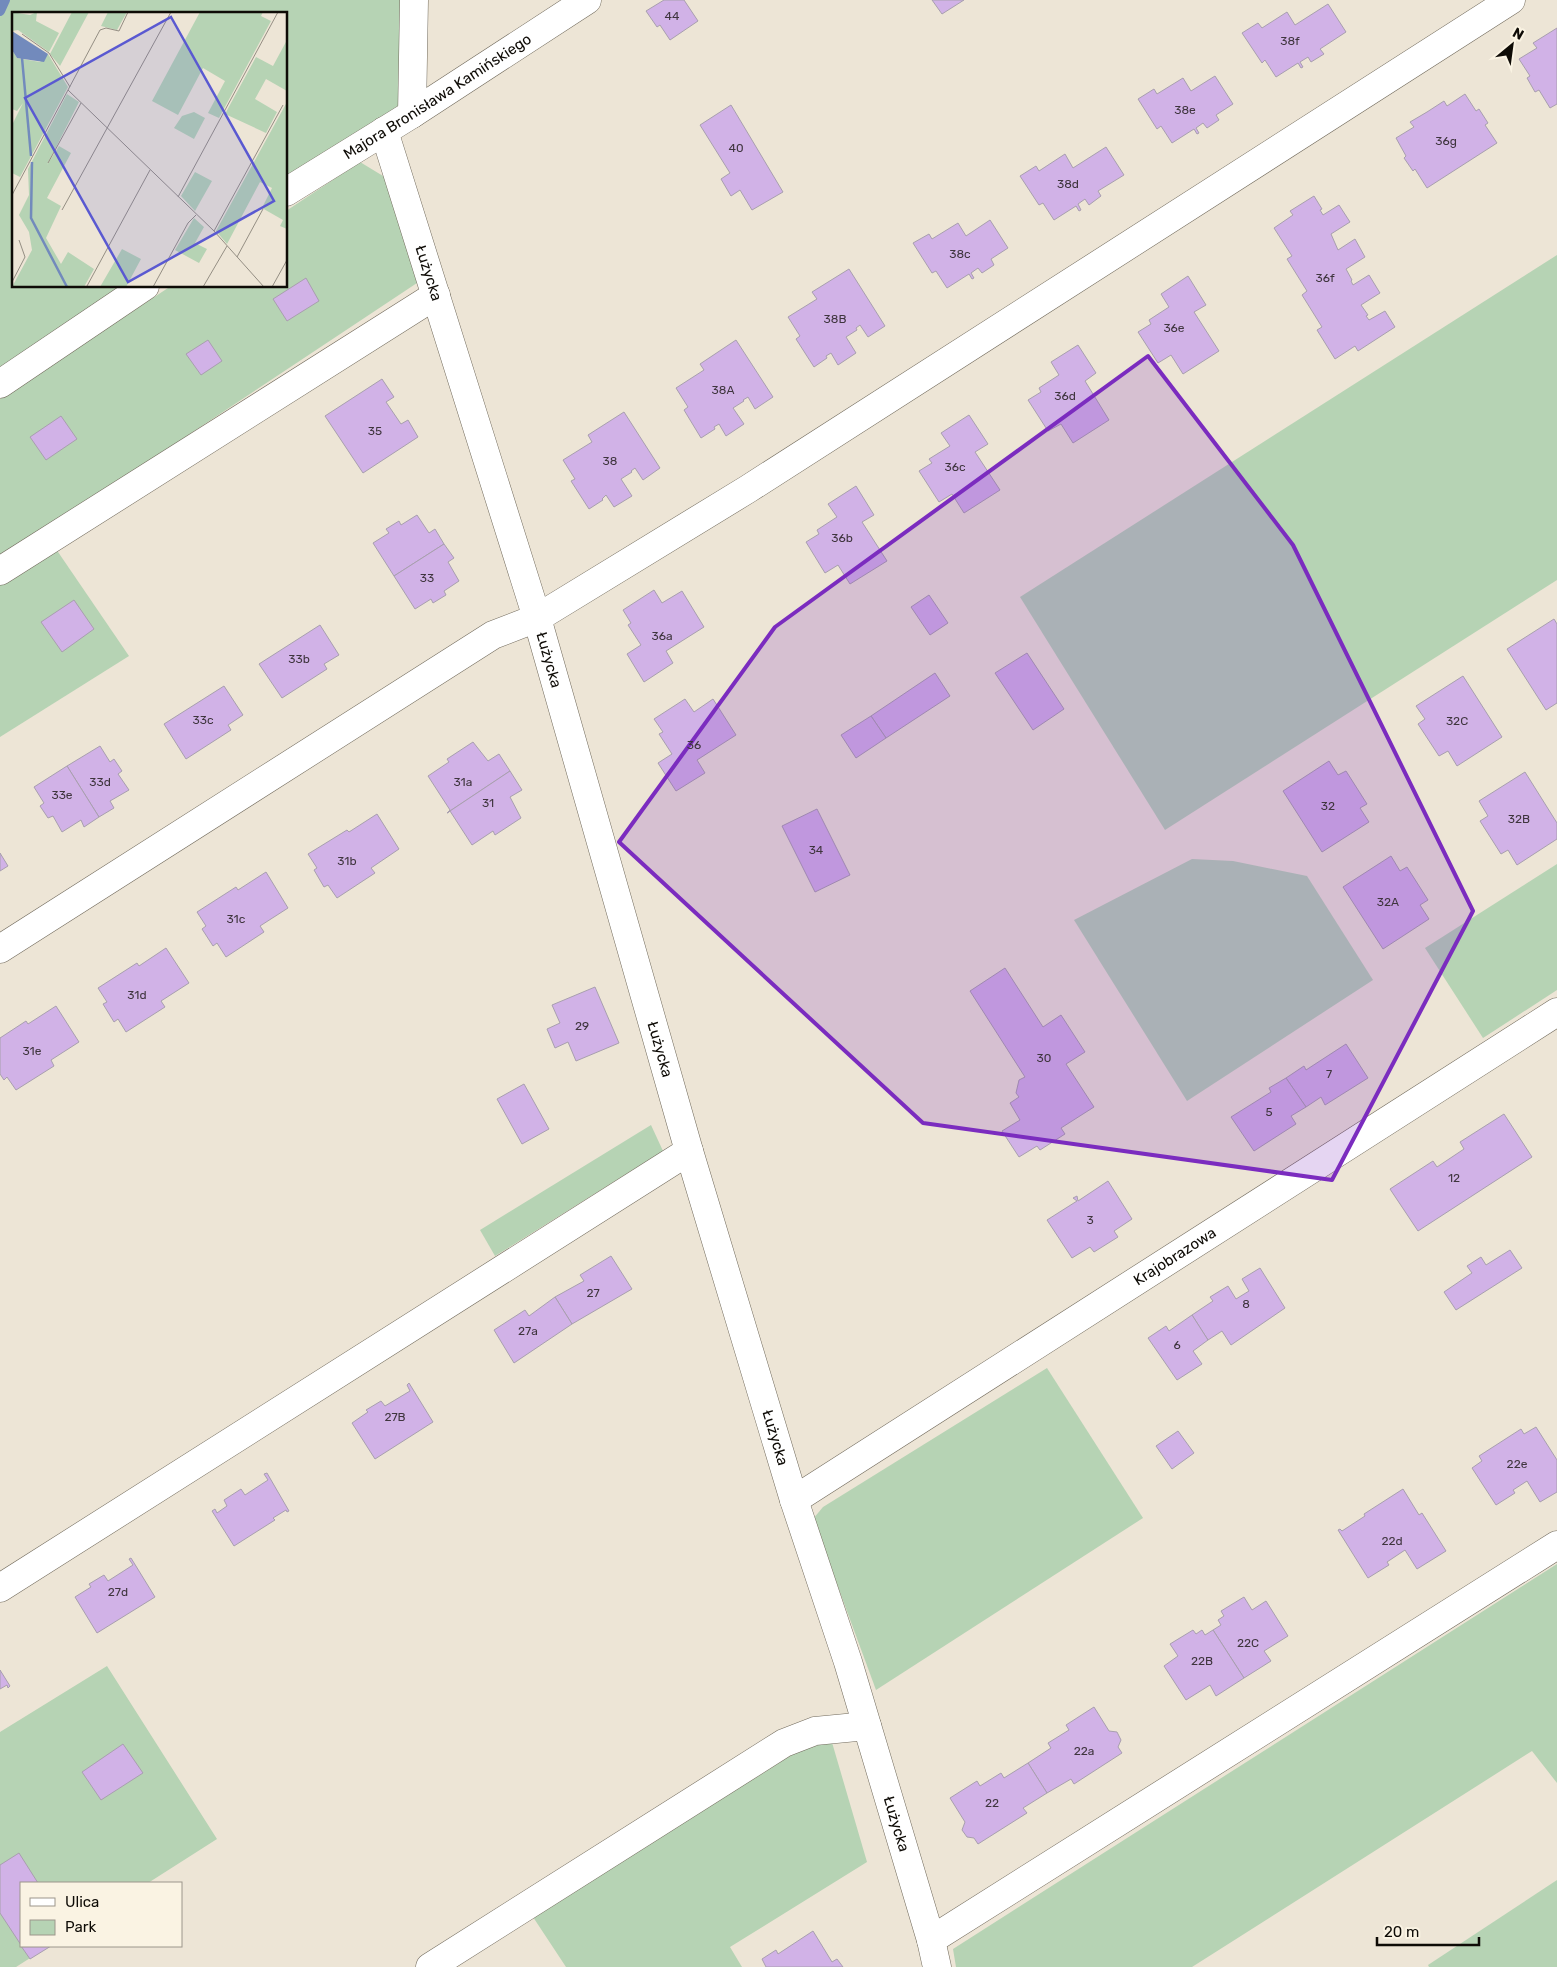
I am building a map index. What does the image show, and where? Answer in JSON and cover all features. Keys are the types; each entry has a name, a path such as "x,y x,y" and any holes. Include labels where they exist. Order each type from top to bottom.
{"street":[{"path":"412,114 414,0"},
{"name":"Majora Bronisława Kamińskiego","path":"288,191 412,114 587,0"},
{"path":"0,949 494,635 537,618 748,489 1511,0"},
{"name":"Łużycka","path":"384,131 537,618 689,1151 794,1500 848,1662 938,1967"},
{"path":"0,384 142,288"},
{"path":"0,571 436,295"},
{"name":"Krajobrazowa","path":"794,1500 1557,1012"},
{"path":"0,1588 689,1151"},
{"path":"931,1940 1557,1545"},
{"path":"430,1967 784,1743 815,1731 867,1726"}],"highlighted area":[{"path":"1148,356 1293,545 1473,911 1332,1180 923,1123 619,842 775,627"}],"green space":[{"path":"0,0 402,0 400,109 288,182 288,12 12,12 12,288 125,288 0,370"},
{"path":"360,162 388,179 420,281 0,560 0,399 168,288 288,288 288,210"},
{"path":"1557,255 1557,580 1165,830 1020,597"},
{"path":"56,549 129,656 0,737 0,584"},
{"path":"1192,859 1233,861 1307,876 1373,980 1187,1101 1074,920"},
{"path":"1557,864 1557,990 1483,1038 1425,948"},
{"path":"651,1125 663,1151 495,1256 480,1230"},
{"path":"1047,1368 1143,1518 876,1690 813,1519 823,1507"},
{"path":"1557,1564 1557,1783 1532,1751 1192,1967 956,1967 953,1949"},
{"path":"107,1666 217,1839 150,1882 20,1882 20,1947 47,1947 16,1967 0,1967 0,1732"},
{"path":"831,1739 867,1862 730,1947 742,1967 566,1967 533,1917 809,1744"},
{"path":"1557,1880 1557,1967 1429,1967 1428,1965"}],"building":[{"path":"664,0 684,0 698,21 670,40 660,25 657,27 646,11"},
{"path":"932,0 964,0 942,14"},
{"path":"1328,4 1346,32 1320,49 1324,54 1311,62 1308,57 1300,62 1303,67 1301,68 1298,63 1276,77 1265,60 1262,63 1242,33 1258,23 1262,28 1287,12 1295,25"},
{"path":"1557,28 1557,104 1550,108 1539,90 1535,92 1527,78 1530,76 1519,59 1537,48 1533,43"},
{"path":"1215,76 1233,104 1216,115 1219,120 1207,128 1203,123 1196,128 1199,133 1197,134 1194,129 1172,143 1161,126 1157,129 1138,99 1154,89 1157,94 1183,78 1191,91"},
{"path":"1465,94 1476,111 1479,109 1488,123 1485,125 1497,143 1427,188 1415,169 1413,171 1404,158 1406,156 1396,138 1414,127 1410,122 1444,101 1447,106"},
{"path":"731,105 783,192 752,210 740,190 731,196 721,179 730,173 700,125"},
{"path":"1106,147 1124,175 1098,191 1101,196 1089,205 1085,199 1078,204 1081,210 1079,211 1076,206 1054,220 1043,203 1039,205 1020,176 1036,166 1039,171 1065,154 1073,168"},
{"path":"1314,196 1322,209 1320,210 1323,215 1339,205 1350,222 1331,234 1338,250 1355,239 1365,257 1346,269 1353,285 1369,275 1380,293 1361,305 1368,315 1366,316 1369,320 1385,311 1395,327 1358,351 1355,346 1335,359 1317,330 1322,327 1302,295 1307,291 1287,259 1292,256 1274,228 1293,215 1290,211"},
{"path":"990,220 1008,248 991,259 994,265 982,273 978,268 971,273 974,278 972,279 969,274 947,288 936,271 932,273 913,243 929,234 932,239 958,223 966,236"},
{"path":"849,269 885,326 868,337 860,325 856,328 857,330 846,337 856,353 838,365 831,353 814,367 796,339 800,336 788,317 817,299 812,292"},
{"path":"1188,276 1206,305 1194,312 1219,351 1183,374 1171,355 1158,363 1138,332 1151,324 1149,320 1169,307 1161,294"},
{"path":"306,278 319,301 287,321 273,299"},
{"path":"208,340 222,361 201,375 186,354"},
{"path":"736,340 773,397 755,409 748,397 733,408 744,424 726,436 719,424 701,438 684,410 688,407 676,388 704,370 700,364"},
{"path":"1078,345 1096,373 1085,381 1109,420 1073,443 1061,424 1048,431 1028,400 1041,392 1039,388 1059,375 1051,362"},
{"path":"382,379 394,397 386,402 401,424 408,420 418,437 363,473 325,416"},
{"path":"624,412 660,468 643,480 635,468 621,479 632,496 614,507 606,495 603,500 589,509 571,481 575,479 563,460 592,442 588,435"},
{"path":"969,415 988,444 975,452 1000,490 964,513 952,494 939,502 919,471 932,463 929,459 950,446 941,433"},
{"path":"61,416 77,439 46,460 30,437"},
{"path":"856,486 874,515 862,522 887,561 850,584 838,565 825,573 806,542 819,534 817,530 837,517 828,504"},
{"path":"417,515 429,533 435,529 444,544 394,576 373,543 389,533 386,529 399,521 401,525"},
{"path":"444,544 454,558 448,562 459,581 444,591 446,595 433,603 431,599 415,609 394,576"},
{"path":"654,590 662,603 682,591 704,627 666,651 673,663 644,682 627,654 641,645 628,625 631,623 623,610"},
{"path":"929,595 948,623 930,635 911,607"},
{"path":"74,600 94,629 62,652 41,622"},
{"path":"1554,619 1557,624 1557,703 1546,710 1507,649"},
{"path":"320,625 339,655 324,664 327,669 282,698 259,664"},
{"path":"1027,653 1064,709 1033,730 995,673"},
{"path":"935,673 950,696 886,738 871,716"},
{"path":"1463,676 1502,737 1457,766 1448,751 1439,756 1418,724 1425,719 1416,706"},
{"path":"224,686 243,715 228,725 231,730 186,759 164,724"},
{"path":"685,699 694,712 713,699 736,735 697,760 705,773 676,791 658,763 672,754 659,734 663,732 654,719"},
{"path":"871,716 886,738 856,758 841,735"},
{"path":"473,742 488,761 499,754 510,771 447,813 450,810 428,776 449,762 447,759"},
{"path":"100,746 110,762 114,759 122,771 118,774 129,790 110,801 114,808 99,817 67,766"},
{"path":"1329,761 1338,775 1346,771 1367,804 1360,808 1369,822 1322,852 1283,791"},
{"path":"67,766 99,817 84,827 81,820 62,832 53,816 48,818 40,806 44,803 34,787"},
{"path":"510,771 522,790 510,797 521,818 495,835 493,831 472,845 450,811"},
{"path":"1525,772 1557,823 1557,839 1517,865 1508,850 1501,854 1480,821 1488,816 1479,801"},
{"path":"817,809 850,875 815,892 782,826"},
{"path":"377,814 399,849 371,868 375,873 337,898 328,885 324,887 314,870 317,868 308,854 347,830 349,832"},
{"path":"0,853 8,866 0,871"},
{"path":"1391,856 1400,871 1407,867 1428,900 1420,905 1429,919 1383,949 1343,887"},
{"path":"266,872 288,908 260,926 264,932 226,957 217,943 213,946 202,929 206,926 197,912 236,887 238,890"},
{"path":"166,948 189,983 161,1001 165,1007 126,1032 118,1019 114,1022 103,1004 107,1002 98,988 137,963 139,966"},
{"path":"1005,968 1043,1027 1061,1015 1085,1052 1066,1064 1094,1107 1061,1128 1065,1134 1040,1150 1037,1146 1019,1157 1002,1131 1020,1120 1010,1103 1019,1097 1016,1093 1019,1080 1025,1077 970,991"},
{"path":"595,987 619,1043 576,1061 568,1042 555,1048 547,1029 560,1023 552,1005"},
{"path":"56,1006 79,1042 51,1060 54,1066 16,1090 7,1077 4,1080 0,1074 0,1038 26,1021 28,1024"},
{"path":"1346,1044 1368,1078 1325,1105 1321,1097 1306,1107 1286,1078 1304,1066 1306,1070"},
{"path":"1286,1078 1306,1107 1291,1116 1296,1124 1254,1151 1231,1117 1271,1092 1269,1088"},
{"path":"524,1084 549,1129 522,1144 497,1099"},
{"path":"1504,1114 1532,1157 1418,1231 1390,1189 1433,1161 1437,1167 1464,1149 1460,1142"},
{"path":"1108,1181 1132,1219 1114,1231 1118,1237 1094,1252 1090,1247 1072,1258 1047,1220 1077,1201 1073,1198 1077,1196 1078,1201"},
{"path":"1510,1250 1522,1268 1456,1310 1444,1292 1472,1273 1467,1266 1481,1257 1486,1265"},
{"path":"611,1256 632,1289 572,1324 555,1297 584,1281 580,1275"},
{"path":"1260,1268 1285,1308 1231,1345 1222,1331 1208,1340 1192,1315 1213,1301 1210,1297 1228,1286 1236,1299 1249,1291 1242,1279"},
{"path":"555,1297 572,1324 514,1363 494,1330 525,1310 529,1316"},
{"path":"1192,1315 1208,1340 1193,1351 1202,1364 1177,1380 1148,1338 1166,1326 1169,1331"},
{"path":"409,1383 433,1422 375,1459 352,1423 368,1412 366,1410 381,1401 385,1406 410,1391 407,1385"},
{"path":"1536,1427 1557,1460 1557,1492 1540,1502 1527,1481 1513,1490 1515,1493 1496,1505 1472,1468 1482,1461 1479,1456 1521,1429 1524,1434"},
{"path":"1178,1431 1194,1453 1172,1469 1156,1446"},
{"path":"267,1473 289,1511 287,1512 286,1510 273,1518 275,1520 234,1546 212,1511 215,1509 217,1513 227,1506 224,1500 241,1489 245,1495 268,1480 264,1474"},
{"path":"1403,1489 1419,1515 1422,1513 1446,1551 1417,1569 1405,1550 1387,1562 1389,1565 1368,1578 1338,1530 1342,1531 1365,1516 1364,1514"},
{"path":"131,1558 155,1597 97,1633 75,1597 91,1587 89,1584 104,1575 108,1581 133,1565 129,1559"},
{"path":"1244,1597 1252,1610 1266,1601 1288,1636 1264,1651 1271,1661 1244,1678 1213,1630 1221,1625 1218,1620 1224,1616 1221,1611"},
{"path":"1193,1630 1196,1634 1202,1630 1205,1635 1213,1630 1244,1678 1216,1696 1210,1685 1186,1700 1164,1666 1178,1656 1170,1644"},
{"path":"0,1670 10,1686 8,1688 7,1685 0,1689"},
{"path":"1094,1707 1109,1731 1117,1732 1121,1740 1118,1747 1122,1753 1074,1784 1071,1779 1047,1793 1028,1763 1051,1748 1048,1743 1069,1730 1066,1725"},
{"path":"123,1744 143,1773 101,1800 82,1772"},
{"path":"1028,1763 1047,1793 1023,1808 1027,1813 978,1844 974,1838 967,1837 962,1830 965,1822 950,1798 977,1781 980,1786 1001,1773 1004,1778"},
{"path":"19,1853 37,1882 20,1882 20,1943 0,1913 0,1865"},
{"path":"813,1931 832,1962 837,1959 843,1967 766,1967 762,1959 776,1950 778,1954"},
{"path":"22,1947 49,1947 30,1959"}],"waterway":[{"path":"0,11 5,0"}]}
